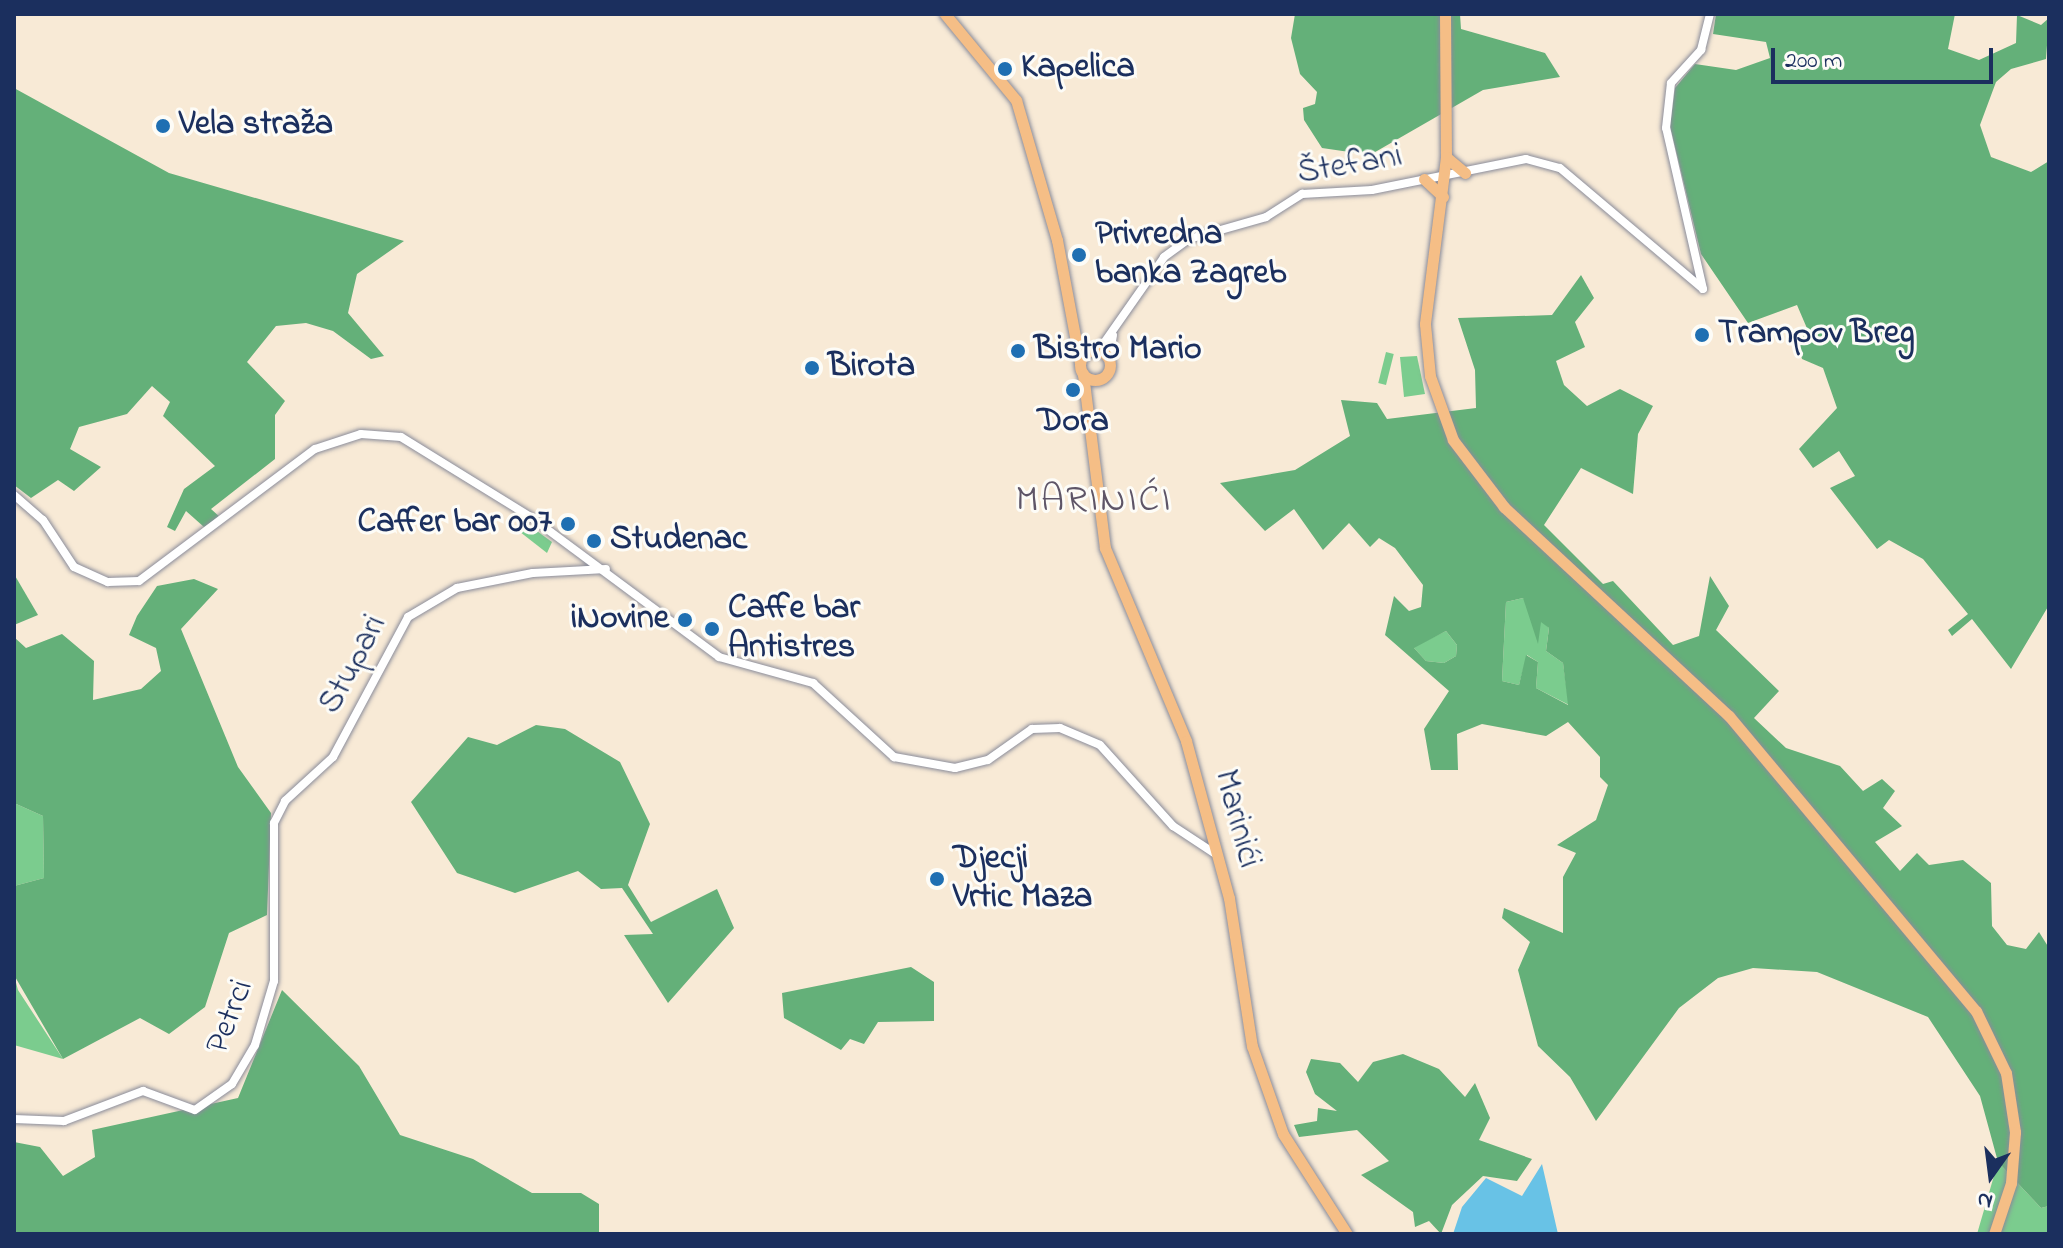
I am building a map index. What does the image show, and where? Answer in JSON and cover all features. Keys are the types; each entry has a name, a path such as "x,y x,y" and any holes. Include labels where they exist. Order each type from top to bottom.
{"main road":[{"name":"Marinići","path":"945,14 1003,78 1032,142 1074,322 1090,411 1105,548 1186,741 1217,855 1264,1082 1291,1148 1347,1234"},
{"path":"1445,14 1445,175 1425,324 1430,376 1453,440 1504,507 1729,716 1976,1011 2006,1073 2015,1132 2011,1183 1994,1234"},
{"path":"1446,157 1465,173"},
{"path":"1424,179 1443,197"},
{"name":"Marinići","path":"1074,322 1096,350 1109,358 1090,411"},
{"name":"Marinići","path":"1082,368 1096,350"},
{"path":"1082,368 1099,379"}],"street":[{"name":"Štefani","path":"1221,230 1266,217 1302,194 1465,173 1534,158 1560,168 1671,268 1705,287 1666,128 1671,83 1701,50 1710,14"},
{"name":"Marinići","path":"1096,350 1117,326 1164,257 1221,230"},
{"name":"Marinići","path":"1109,358 1117,326"},
{"path":"14,495 43,520 74,567 108,582 149,577 315,449 361,434 389,435 429,448 606,569 719,657 813,683 879,748 908,762 955,768 985,761 1032,729 1060,728 1112,755 1173,826 1217,855"},
{"name":"Stupari","path":"279,919 274,823 285,801 333,757 408,617 457,588 533,573 606,569"},
{"name":"Petrci","path":"14,1119 64,1121 143,1091 181,1108 210,1105 232,1084 258,1035 274,981 279,919"}],"green space":[{"path":"1295,14 1460,14 1461,29 1545,53 1560,77 1483,90 1370,155 1322,148 1304,120 1303,108 1315,104 1317,92 1300,74 1291,38"},
{"path":"1716,14 1955,14 1948,49 1979,60 2016,43 2017,15 2041,25 2049,18 2046,59 2011,69 1996,82 1980,125 1991,157 2031,172 2049,161 2049,605 2011,669 1972,619 1952,636 1948,630 1968,614 1923,559 1889,540 1877,549 1830,488 1855,476 1839,451 1813,468 1799,449 1837,408 1823,368 1802,359 1797,339 1809,333 1797,305 1748,323 1701,254 1670,126 1675,88 1695,64 1736,70 1770,58 1766,42 1713,34"},
{"path":"14,88 169,173 404,241 357,274 348,313 384,356 371,359 333,331 306,323 276,326 247,362 285,401 275,415 275,459 211,509 221,518 204,527 186,511 175,531 167,527 184,489 215,466 163,416 170,402 152,386 127,414 79,427 70,449 101,467 74,491 58,480 31,498 14,485"},
{"path":"1581,275 1594,298 1575,322 1585,347 1556,361 1564,385 1587,406 1620,389 1653,406 1638,434 1633,494 1581,468 1544,525 1603,584 1613,581 1673,645 1699,636 1710,576 1729,606 1716,630 1779,691 1754,718 1786,748 1840,766 1863,791 1882,779 1895,791 1883,808 1902,826 1875,842 1900,871 1917,853 1929,865 1963,860 1991,883 1992,926 2007,945 2026,949 2039,932 2049,948 2049,1206 2041,1208 1998,1162 1980,1096 1928,1017 1817,972 1753,968 1718,978 1679,1008 1596,1121 1570,1077 1538,1046 1518,970 1530,942 1502,918 1504,908 1563,933 1563,877 1576,853 1557,845 1596,820 1608,785 1600,777 1600,757 1568,722 1546,736 1482,724 1457,734 1458,770 1431,770 1424,729 1449,691 1385,635 1394,596 1409,611 1421,607 1423,585 1395,548 1379,538 1370,547 1349,523 1323,550 1294,509 1265,531 1220,483 1295,470 1350,436 1341,400 1377,403 1387,419 1476,408 1475,370 1458,318 1552,315","holes":["1523,598 1538,644 1541,622 1549,628 1546,651 1563,663 1568,705 1536,688 1538,662 1526,655 1519,685 1502,681 1506,602","1446,631 1457,645 1456,656 1444,663 1426,661 1414,648"]},
{"path":"1386,352 1394,354 1386,385 1378,383"},
{"path":"1417,356 1425,394 1404,397 1400,357"},
{"path":"522,520 552,542 547,553 515,528"},
{"path":"14,574 38,615 14,625"},
{"path":"194,579 218,589 181,629 238,767 271,813 267,915 229,933 205,1007 169,1034 140,1018 63,1059 14,975 14,886 44,878 43,816 14,803 14,637 26,648 62,634 94,661 93,700 141,689 161,671 156,648 129,635 137,616 157,586"},
{"path":"1523,598 1549,628 1546,651 1563,663 1569,705 1536,688 1538,662 1527,655 1519,685 1502,681 1506,602"},
{"path":"1446,631 1457,645 1456,656 1444,663 1426,661 1413,647"},
{"path":"536,725 565,729 620,762 650,824 628,885 651,922 717,889 734,928 668,1003 624,935 653,934 622,888 601,889 578,871 515,893 457,873 411,802 468,737 497,745"},
{"path":"14,803 43,816 44,878 14,886"},
{"path":"911,967 934,982 934,1021 878,1022 864,1044 850,1039 841,1050 784,1018 782,993"},
{"path":"14,975 18,990 63,1059 14,1045"},
{"path":"282,990 359,1066 400,1135 473,1159 532,1193 581,1193 599,1204 599,1234 14,1234 14,1142 40,1147 63,1176 95,1157 92,1130 238,1098"},
{"path":"1403,1054 1439,1069 1465,1097 1475,1083 1490,1118 1479,1140 1532,1159 1517,1181 1483,1176 1452,1205 1441,1234 1429,1221 1415,1227 1413,1212 1361,1175 1389,1161 1357,1130 1299,1137 1294,1125 1317,1121 1318,1108 1337,1111 1315,1094 1306,1072 1311,1059 1340,1063 1358,1082 1373,1062"},
{"path":"1998,1162 2041,1208 2049,1206 2049,1234 1977,1234"}],"water":[{"path":"1542,1164 1558,1234 1453,1234 1462,1207 1486,1178 1522,1196"}],"place":[{"name":"Kapelica","path":"1005,69"},
{"name":"Vela straža","path":"163,126"},
{"name":"Privredna banka Zagreb","path":"1079,255"},
{"name":"Trampov Breg","path":"1702,335"},
{"name":"Bistro Mario","path":"1018,351"},
{"name":"Birota","path":"812,368"},
{"name":"Dora","path":"1073,390"},
{"name":"Caffer bar 007","path":"568,524"},
{"name":"Studenac","path":"594,541"},
{"name":"iNovine","path":"685,620"},
{"name":"Caffe bar Antistres","path":"712,629"},
{"name":"Djecji Vrtic Maza","path":"937,879"}],"district":[{"name":"MARINIĆI","path":"1094,502"}]}
